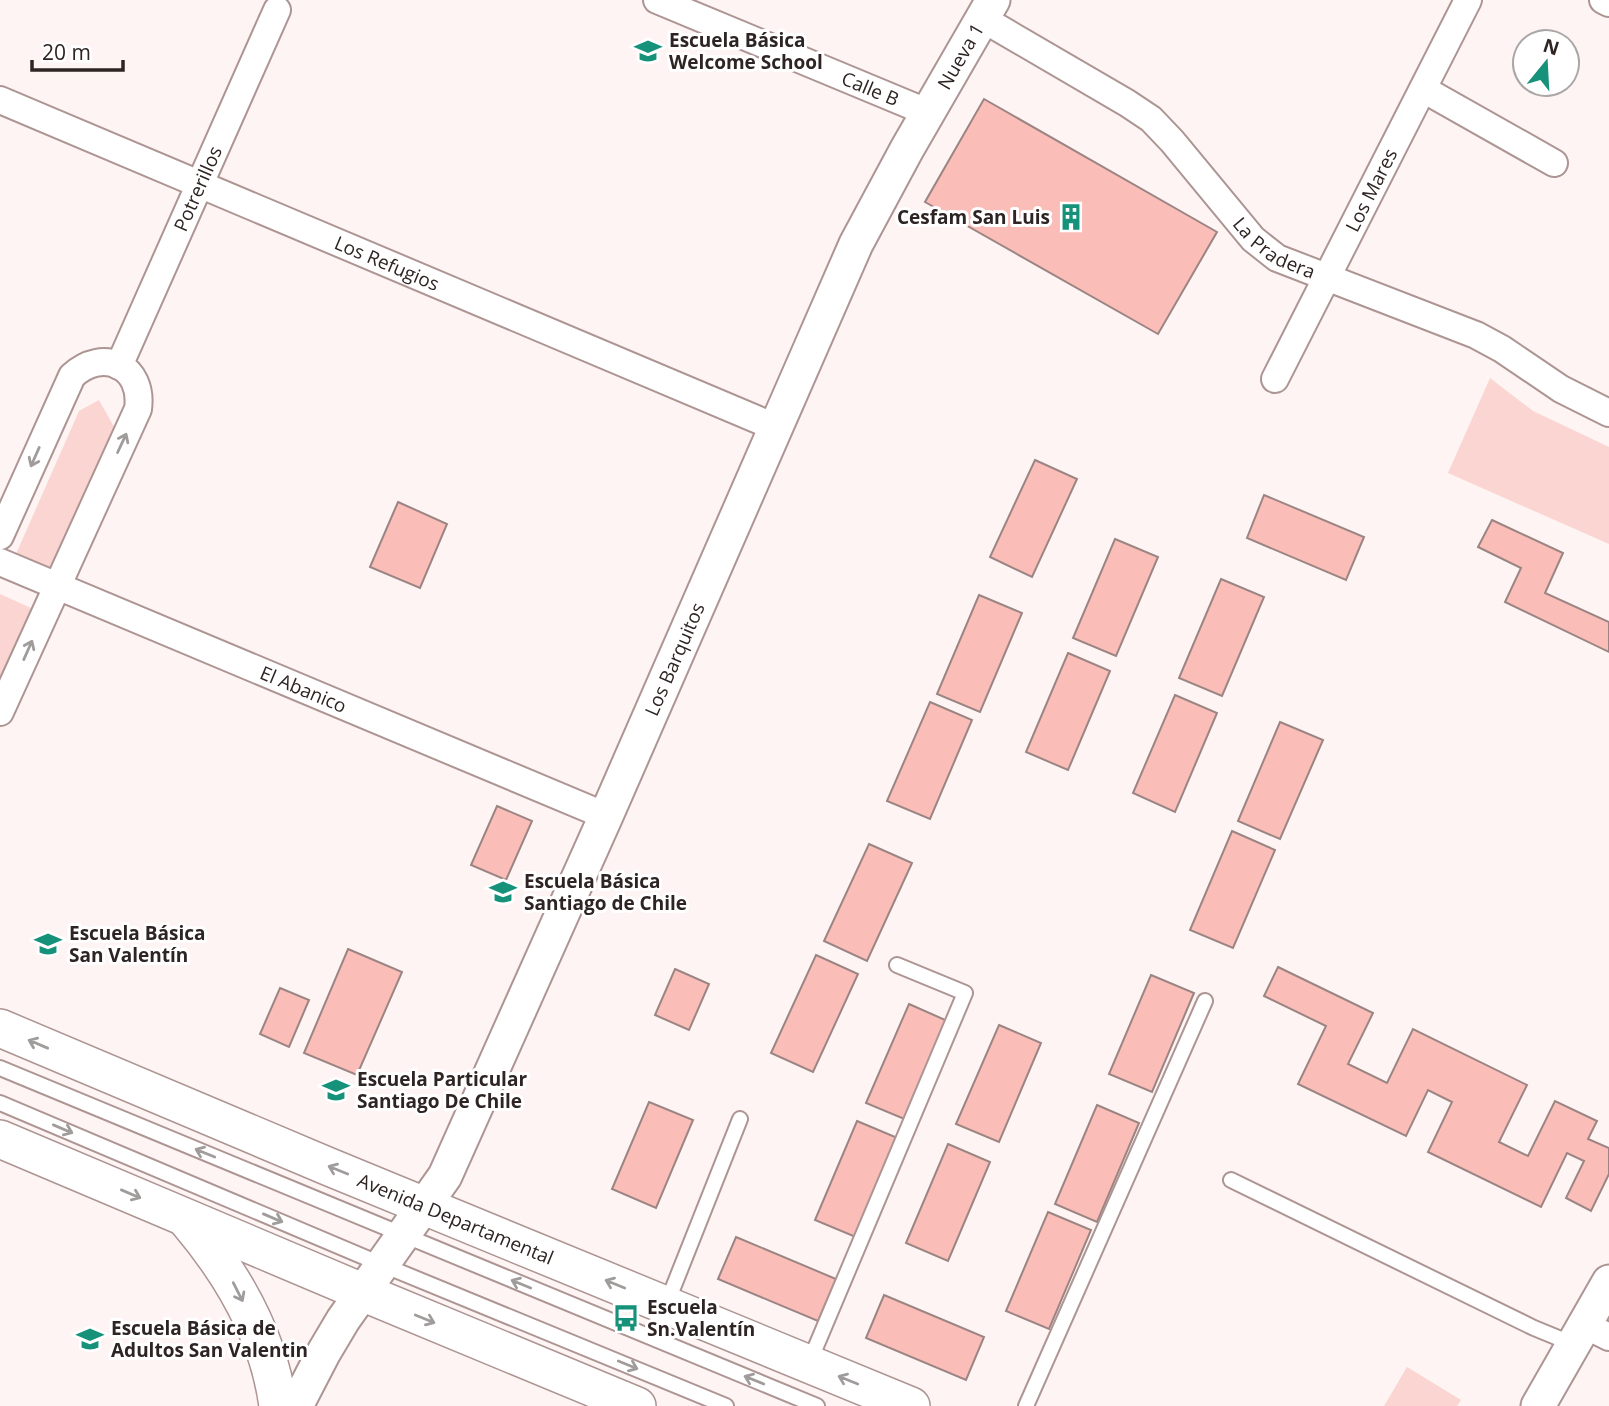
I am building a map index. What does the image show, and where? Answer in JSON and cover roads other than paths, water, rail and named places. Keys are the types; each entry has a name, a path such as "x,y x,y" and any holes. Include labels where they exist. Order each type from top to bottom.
{"main road":[{"name":"Avenida Departamental","path":"0,1028 168,1100 414,1220 666,1305 911,1406"},
{"path":"0,1139 184,1217 373,1279 637,1406"},
{"path":"184,1217 211,1248 233,1282 252,1320 267,1358 278,1406"}],"street":[{"name":"Calle B","path":"657,0 929,113"},
{"name":"Los Mares","path":"1275,379 1468,0"},
{"path":"1603,0 1609,3"},
{"name":"Potrerillos","path":"119,366 277,10"},
{"name":"Nueva 1","path":"929,113 988,10"},
{"name":"La Pradera","path":"988,10 1150,119 1172,141 1253,239 1277,258 1476,335 1502,349 1560,389 1609,413"},
{"path":"1423,89 1555,163"},
{"name":"Los Refugios","path":"0,100 775,427"},
{"name":"Los Barquitos","path":"296,1406 343,1320 445,1176 856,244 929,113"},
{"path":"0,536 72,376 79,369 99,362 119,366 128,372 138,389 138,409 0,712"},
{"name":"El Abanico","path":"0,562 606,816"},
{"path":"1538,1406 1589,1335 1609,1282"}],"lane":[{"path":"808,1364 965,993 897,965"},
{"path":"1026,1406 1205,1001"},
{"path":"0,1068 414,1220 817,1406"},
{"path":"0,1103 373,1279 726,1406"},
{"path":"666,1305 740,1119"},
{"path":"1231,1180 1534,1328 1589,1335"}],"place":[{"name":"Escuela Básica Welcome School","path":"648,51"},
{"name":"Cesfam San Luis","path":"1071,217"},
{"name":"Escuela Básica Santiago de Chile","path":"503,892"},
{"name":"Escuela Básica San Valentín","path":"48,944"},
{"name":"Escuela Particular Santiago De Chile","path":"336,1090"},
{"name":"Escuela Sn.Valentín","path":"626,1318"},
{"name":"Escuela Básica de Adultos San Valentin","path":"90,1339"}]}
